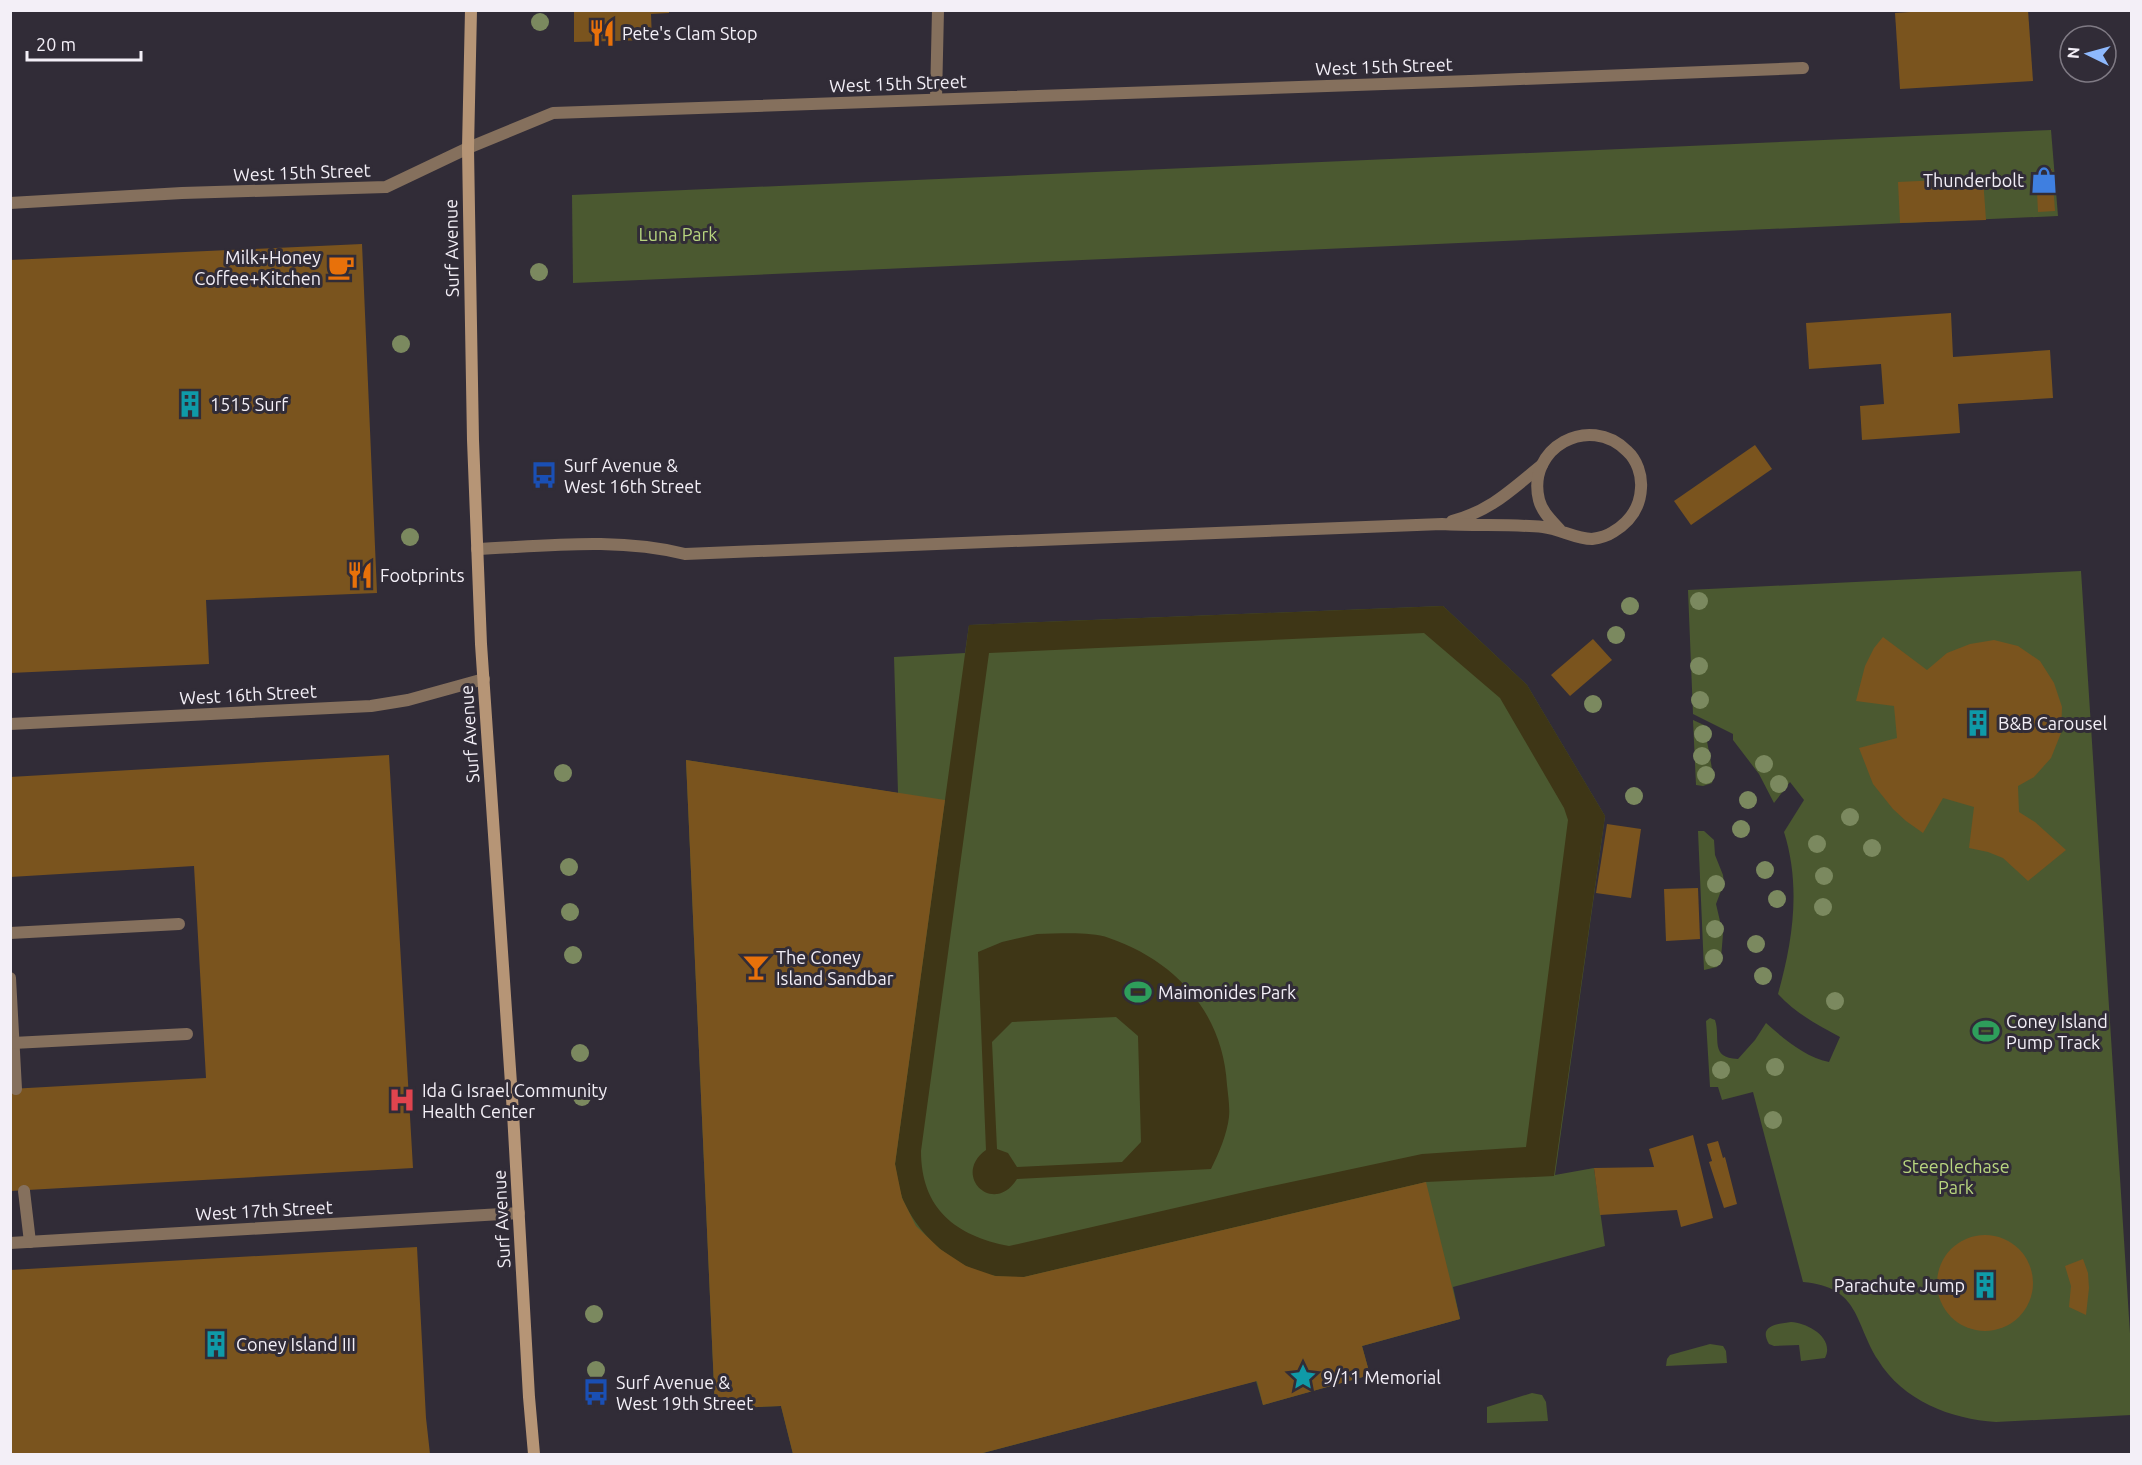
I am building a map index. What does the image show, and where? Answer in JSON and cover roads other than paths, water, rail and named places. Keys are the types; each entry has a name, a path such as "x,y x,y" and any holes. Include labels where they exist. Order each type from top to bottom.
{"main road":[{"name":"Surf Avenue","path":"471,10 468,148 477,549 534,1455"}],"street":[{"path":"936,99 939,10"},
{"name":"West 15th Street","path":"10,203 182,193 386,188 468,148 553,113 1803,68"},
{"path":"477,549 613,543 666,549 685,554 1442,524 1541,527 1560,530 1575,537 1592,538 1608,536 1622,527 1633,515 1640,500 1642,483 1639,467 1630,453 1618,442 1603,436 1584,434 1567,439 1560,444 1542,465 1503,498 1481,511 1442,524"},
{"path":"1542,465 1538,483 1539,501 1547,517 1560,530"},
{"name":"West 16th Street","path":"10,724 371,706 408,700 484,679"},
{"path":"10,933 179,924"},
{"path":"10,978 16,1089"},
{"path":"14,1043 187,1034"},
{"path":"24,1191 30,1242"},
{"name":"West 17th Street","path":"10,1243 519,1213"}],"place":[{"name":"Pete's Clam Stop","path":"602,33"},
{"name":"Thunderbolt","path":"2044,180"},
{"name":"Milk+Honey Coffee+Kitchen","path":"341,267"},
{"name":"1515 Surf","path":"190,404"},
{"name":"Surf Avenue & West 16th Street","path":"544,475"},
{"name":"Footprints","path":"360,575"},
{"name":"B&B Carousel","path":"1978,723"},
{"name":"The Coney Island Sandbar","path":"756,967"},
{"name":"Maimonides Park","path":"1138,992"},
{"name":"Coney Island Pump Track","path":"1986,1031"},
{"name":"Ida G Israel Community Health Center","path":"402,1100"},
{"name":"Parachute Jump","path":"1985,1285"},
{"name":"Coney Island III","path":"216,1344"},
{"name":"9/11 Memorial","path":"1303,1377"},
{"name":"Surf Avenue & West 19th Street","path":"596,1392"}],"park label":[{"name":"Luna Park","path":"678,234"},
{"name":"Steeplechase Park","path":"1956,1176"}]}
